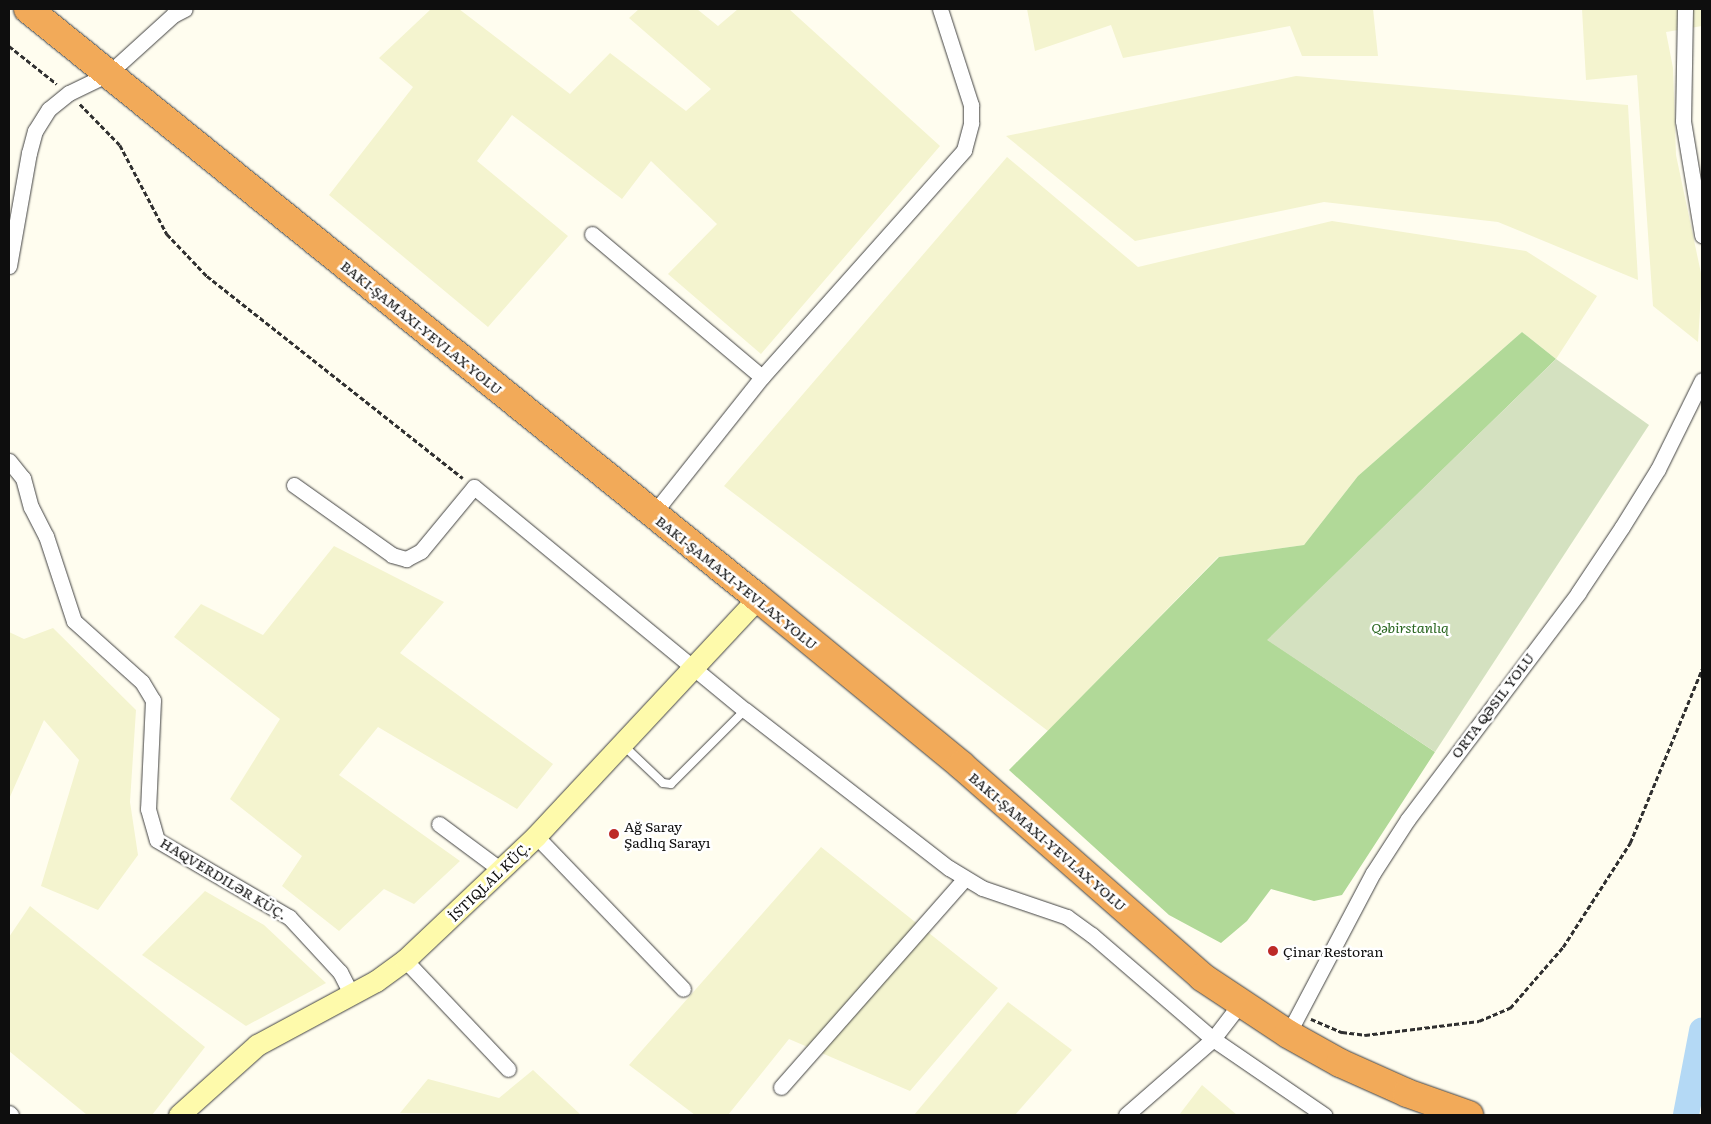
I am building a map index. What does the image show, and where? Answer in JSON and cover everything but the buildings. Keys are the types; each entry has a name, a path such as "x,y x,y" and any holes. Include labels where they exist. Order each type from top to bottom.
{"highway":[{"path":"28,9 961,764 1202,977 1240,1004 1293,1024 1399,1089 1469,1115"}],"street":[{"path":"9,266 35,131 49,109 69,93 108,74 159,26 185,9"},
{"path":"653,514 762,377 964,150 971,123 971,105 940,9"},
{"path":"1685,9 1683,121 1702,235"},
{"path":"592,234 762,377"},
{"name":"ORTA QƏSIL YOLU","path":"1293,1024 1368,881 1398,834 1578,593 1622,527 1663,460 1702,380"},
{"name":"HAQVERDILƏR KÜÇ.","path":"9,461 23,478 31,507 46,536 74,621 142,682 153,700 148,809 157,840 289,917 340,972 351,994"},
{"path":"294,484 392,555 406,559 421,551 474,486 745,710 965,878 982,888 1067,917 1092,935 1213,1040 1324,1115"},
{"name":"İSTIQLAL KÜÇ.","path":"179,1115 257,1045 351,994 405,960 536,836 758,598"},
{"path":"438,824 501,870"},
{"path":"536,836 683,989"},
{"path":"781,1087 965,878"},
{"path":"405,960 508,1069"},
{"path":"1126,1115 1213,1040 1240,1004"}],"lane":[{"path":"621,744 663,782 671,784 745,710"}],"path":[{"path":"9,46 69,93 120,145 167,234 207,276 474,486"},
{"path":"1293,1024 1365,1035 1479,1021 1510,1008 1563,947 1630,843 1702,669"}],"green space":[{"path":"431,9 459,9 570,94 610,53 686,111 711,89 629,18 639,9 697,9 718,26 738,9 789,9 940,146 761,354 668,274 717,224 651,161 622,199 512,115 477,161 568,236 488,327 329,195 413,87 379,58"},
{"path":"1027,9 1373,9 1378,56 1302,56 1290,26 1123,58 1111,25 1035,51"},
{"path":"1582,9 1702,9 1702,26 1666,32 1673,68 1676,155 1702,278 1698,342 1653,306 1637,75 1586,80"},
{"path":"1296,76 1628,105 1638,280 1498,222 1324,202 1135,241 1006,136"},
{"path":"1007,157 1138,267 1332,221 1526,251 1597,296 1556,359 1522,332 1358,476 1304,545 1218,557 1048,731 724,486"},
{"path":"1522,332 1556,359 1268,640 1435,752 1342,895 1314,901 1271,889 1247,921 1221,943 1169,915 1009,770 1219,557 1304,545 1358,476"},
{"name":"Qəbirstanlıq","path":"1556,359 1649,425 1435,752 1267,640"},
{"path":"334,546 444,602 400,653 553,764 517,809 378,727 339,775 460,861 414,904 384,889 339,931 282,886 302,856 230,799 280,719 174,637 201,604 263,635"},
{"path":"53,628 136,710 130,802 138,855 98,910 41,886 79,760 44,720 9,799 9,632 24,639"},
{"path":"821,847 998,988 910,1091 789,1039 728,1115 695,1115 629,1065"},
{"path":"205,891 264,925 326,983 246,1026 142,955"},
{"path":"30,906 205,1047 152,1115 87,1115 9,1051 9,937"},
{"path":"1008,1002 1072,1050 1015,1115 914,1115"},
{"path":"533,1070 581,1115 400,1113 428,1079 499,1098"},
{"path":"1202,1085 1237,1115 1179,1115"}],"waterway":[{"path":"1686,1115 1702,1031"}],"place":[{"name":"Ağ Saray Şadlıq Sarayı","path":"614,834"},
{"name":"Çinar Restoran","path":"1273,951"}]}
